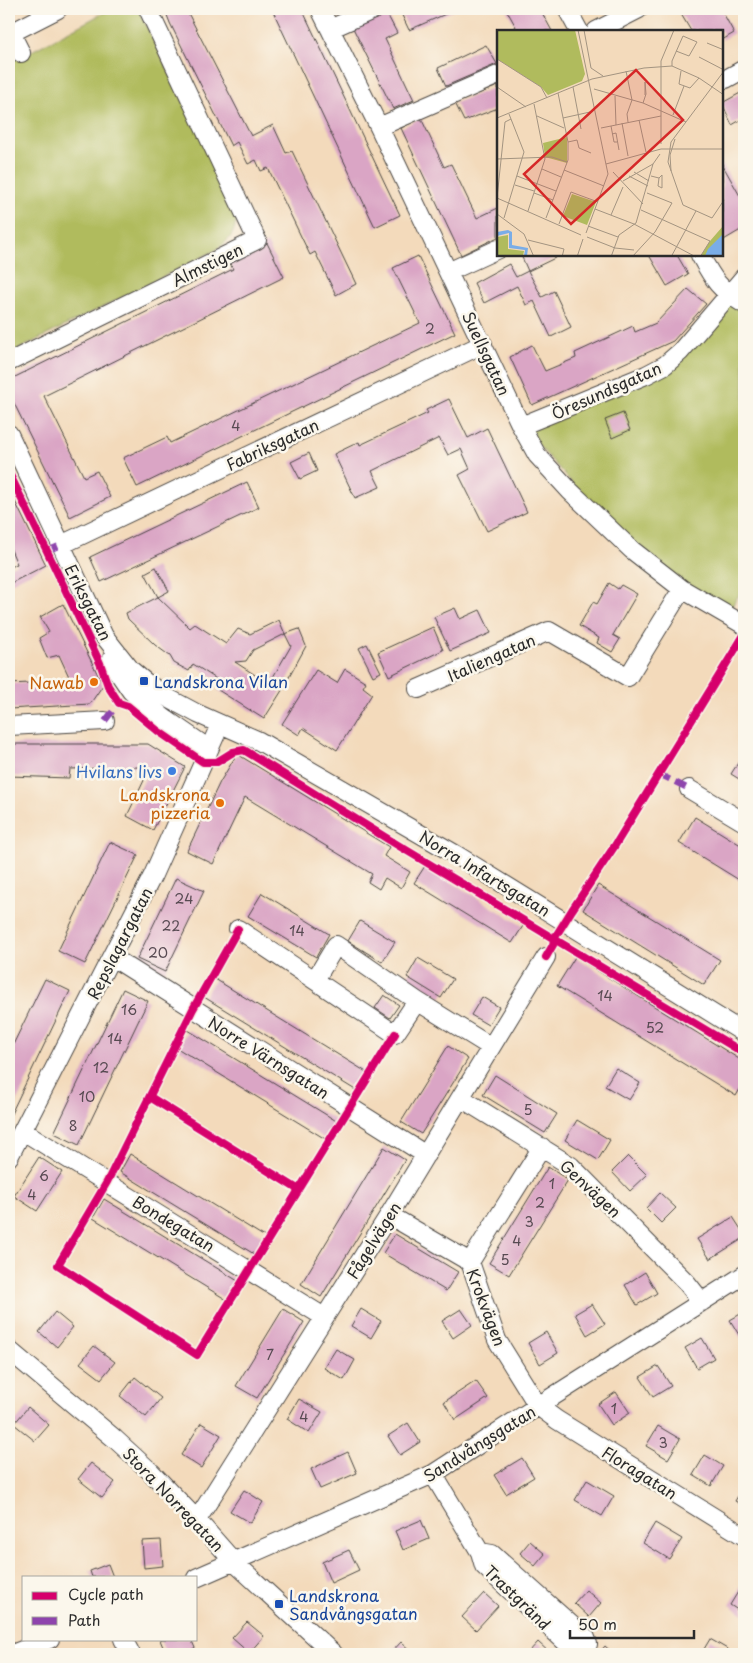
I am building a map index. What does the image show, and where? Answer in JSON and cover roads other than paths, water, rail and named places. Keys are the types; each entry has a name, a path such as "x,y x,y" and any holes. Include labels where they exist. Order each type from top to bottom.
{"street":[{"path":"20,53 9,32 58,9"},
{"name":"Almstigen","path":"9,362 257,240 148,9"},
{"name":"Suellsgatan","path":"320,9 379,127 521,426 537,455 570,491 632,550 682,589 744,625"},
{"path":"330,28 375,9"},
{"path":"566,9 577,30"},
{"path":"598,30 639,9"},
{"path":"726,79 744,69"},
{"path":"379,127 497,75"},
{"path":"448,272 497,249"},
{"path":"701,256 714,280 737,300"},
{"name":"Öresundsgatan","path":"521,426 646,375 665,365 737,300 744,277"},
{"name":"Fabriksgatan","path":"61,545 483,344"},
{"name":"Eriksgatan","path":"9,434 104,636 131,670 144,681 168,698 220,724"},
{"name":"Italiengatan","path":"418,689 549,631 628,677 682,589"},
{"path":"104,636 118,672 131,691 164,718 209,749"},
{"path":"9,726 105,721"},
{"name":"Repslagargatan","path":"9,1157 153,875 220,724"},
{"name":"Norra Infartsgatan","path":"220,724 258,741 455,854 744,1033"},
{"path":"689,789 744,822"},
{"path":"238,929 395,1034 417,1001"},
{"path":"316,980 336,946 417,1001 492,1047"},
{"name":"Norre Värnsgatan","path":"112,957 426,1155"},
{"name":"Fågelvägen","path":"197,1520 426,1155 546,957"},
{"name":"Genvägen","path":"461,1098 571,1166 673,1269 702,1302"},
{"name":"Bondegatan","path":"23,1131 324,1316"},
{"path":"470,1262 542,1147"},
{"name":"Krokvägen","path":"389,1214 470,1262 497,1340 538,1406"},
{"name":"Sandvångsgatan","path":"198,1577 433,1474 744,1276"},
{"name":"Stora Norregatan","path":"9,1350 115,1439 151,1472 234,1562 334,1654"},
{"name":"Floragatan","path":"538,1406 565,1425 744,1536"},
{"path":"433,1474 480,1552"},
{"name":"Trastgränd","path":"480,1552 492,1554 586,1638 588,1644 586,1649 582,1652 574,1650 484,1566 480,1552"},
{"path":"12,1654 47,1640"},
{"path":"124,1640 131,1654"}],"place":[{"name":"Landskrona Vilan","path":"144,681"},
{"name":"Nawab","path":"94,682"},
{"name":"Hvilans livs","path":"172,771"},
{"name":"Landskrona pizzeria","path":"220,803"},
{"name":"Landskrona Sandvångsgatan","path":"279,1604"}]}
